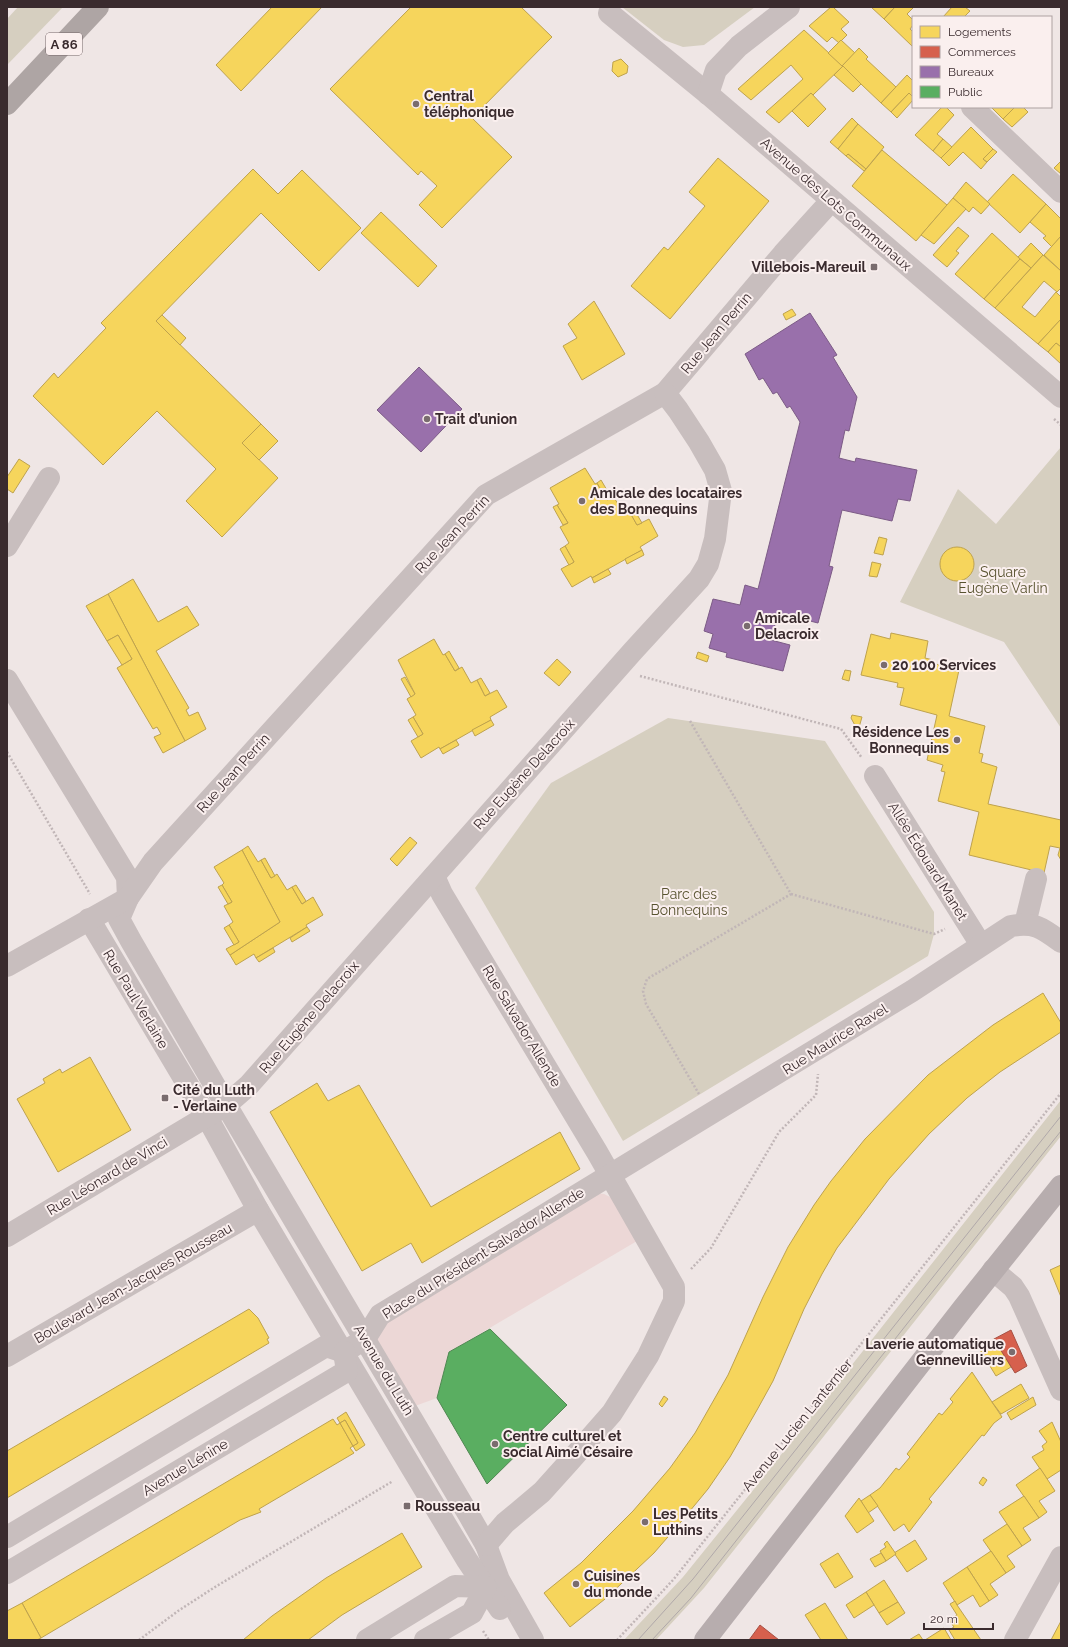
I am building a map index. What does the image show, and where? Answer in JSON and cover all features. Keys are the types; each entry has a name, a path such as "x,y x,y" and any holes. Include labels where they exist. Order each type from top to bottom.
{"highway":[{"name":"A 86","path":"7,104 98,7"}],"main road":[{"path":"705,1640 993,1270 1061,1186"}],"street":[{"path":"708,94 716,70 739,46 789,7"},
{"name":"Avenue des Lots Communaux","path":"609,13 708,94 1061,397"},
{"path":"973,108 1061,192"},
{"name":"Rue Jean Perrin","path":"128,898 153,862 486,495 665,393 783,254 831,201"},
{"name":"Rue Eugène Delacroix","path":"206,1117 226,1105 249,1085 616,669 699,579 708,564 716,532 721,491 715,470 699,442 665,393"},
{"path":"7,546 49,478"},
{"name":"Rue Paul Verlaine","path":"7,680 127,877 128,898 119,918 226,1105"},
{"name":"Allée Édouard Manet","path":"875,776 981,945"},
{"name":"Rue Salvador Allende","path":"434,876 442,894 536,1049 674,1287"},
{"path":"1036,879 1025,924 1035,925 1061,942"},
{"path":"7,966 90,909 128,898"},
{"name":"Rue Paul Verlaine","path":"90,909 206,1117"},
{"name":"Rue Maurice Ravel","path":"610,1176 912,991 1012,926 1025,924"},
{"name":"Avenue du Luth","path":"226,1105 486,1545 492,1584 520,1640"},
{"name":"Avenue du Luth","path":"206,1117 258,1210 467,1560 492,1584 533,1640"},
{"name":"Rue Léonard de Vinci","path":"7,1236 206,1117"},
{"name":"Place du Président Salvador Allende","path":"365,1339 380,1315 610,1176"},
{"name":"Boulevard Jean-Jacques Rousseau","path":"7,1356 258,1210"},
{"path":"993,1270 1013,1287 1019,1296 1061,1390"},
{"path":"486,1545 505,1523 542,1492 612,1413 648,1356 674,1301 674,1287"},
{"path":"7,1537 326,1346 344,1352 365,1339"},
{"name":"Avenue Lénine","path":"7,1573 346,1371 344,1352"},
{"path":"1015,1640 1061,1557"},
{"path":"367,1640 455,1586 492,1584"},
{"path":"425,1640 472,1613 492,1584"}],"path":[{"path":"616,669 841,729 875,776"},
{"path":"690,721 791,894 934,934 965,920"},
{"path":"7,752 90,909"},
{"path":"710,1116 700,1095 646,1004 643,991 647,979 791,894"},
{"path":"674,1287 711,1248 779,1132 816,1095 818,1074 808,1055"},
{"name":"Avenue Lucien Lanternier","path":"617,1640 673,1580 1061,1094"},
{"path":"139,1640 178,1611 215,1587 412,1470"}],"green space":[{"path":"18,7 63,7 7,65 7,19"},
{"path":"622,7 755,7 704,45 683,47 664,40"},
{"name":"Square Eugène Varlin","path":"1061,447 1061,728 1004,642 900,602 958,489 996,524"},
{"name":"Parc des Bonnequins","path":"668,718 825,741 934,912 934,934 928,956 623,1141 475,888 551,783"},
{"path":"1061,1100 1061,1136 704,1588 656,1640 624,1640 683,1577"}],"shaded area":[{"path":"595,1193 604,1194 614,1199 637,1241 449,1352 437,1398 415,1406 374,1340 384,1321"}],"building: Logements":[{"path":"272,7 322,7 241,91 216,65"},
{"name":"Central téléphonique","path":"411,7 521,7 552,37 472,118 512,157 442,228 419,205 437,186 421,171 418,175 330,89"},
{"path":"831,7 833,7 849,22 841,29 847,35 839,43 832,37 827,42 809,26"},
{"path":"871,7 893,7 894,8 884,19"},
{"path":"895,7 914,7 907,14 912,19 912,26 910,29 912,31 912,46 884,19"},
{"path":"952,7 965,7 970,11 965,16 944,16"},
{"path":"804,30 843,66 813,95 811,93 779,123 766,112 803,79 791,65 751,100 738,89"},
{"path":"841,40 855,53 842,66 828,53"},
{"path":"859,48 868,57 866,59 896,87 881,103 842,66"},
{"path":"621,59 628,66 627,73 618,77 612,71 613,62"},
{"path":"843,66 861,84 853,92 834,75"},
{"path":"907,75 912,80 912,96 909,93 891,112 881,103"},
{"path":"811,93 826,109 808,127 792,111"},
{"path":"909,93 912,96 912,101 897,118 891,112"},
{"path":"941,108 947,108 954,115 937,134 943,139 933,151 915,135"},
{"path":"992,108 1014,108 1003,119"},
{"path":"1014,108 1024,108 1028,112 1012,127 1003,119"},
{"path":"852,118 858,124 838,149 830,142"},
{"path":"858,124 884,147 866,169 848,154 846,156 838,149"},
{"path":"971,127 993,149 983,159 987,162 981,169 963,152 949,166 941,158"},
{"path":"943,139 952,147 941,158 933,151"},
{"path":"993,149 997,152 987,162 983,159"},
{"path":"882,150 947,205 916,241 852,186"},
{"path":"848,154 866,169 864,171 846,156"},
{"path":"718,158 769,201 670,319 631,286 664,247 668,250 705,206 689,192"},
{"path":"1061,161 1061,174 1054,168"},
{"path":"253,169 278,194 302,170 361,228 319,271 261,213 156,321 261,424 242,443 278,478 222,537 186,501 216,469 157,411 103,465 33,396 54,373 58,378 106,328 101,323"},
{"path":"1013,174 1046,204 1020,233 987,202"},
{"path":"966,182 990,204 981,214 973,207 969,212 953,198"},
{"path":"953,198 966,209 934,244 921,235"},
{"path":"1046,204 1061,219 1061,236 1052,247 1043,238 1046,236 1030,222"},
{"path":"381,212 437,266 418,287 361,233"},
{"path":"958,227 969,236 956,251 959,253 947,267 933,255"},
{"path":"992,233 1020,259 984,299 955,274"},
{"path":"1061,236 1061,271 1044,255"},
{"path":"1031,243 1043,255 1031,268 1018,257"},
{"path":"1043,255 1061,271 1061,288 1057,292 1044,281 1022,307 1035,317 1056,292 1061,297 1061,319 1038,344 995,308"},
{"path":"1020,259 1031,268 995,308 984,299"},
{"path":"594,301 625,354 582,380 563,346 577,338 568,324"},
{"path":"792,309 796,315 786,320 783,314"},
{"path":"162,315 186,338 180,345 156,321"},
{"path":"1061,319 1061,347 1056,343 1048,352 1038,344"},
{"path":"1056,343 1061,347 1061,364 1048,352"},
{"path":"261,424 278,441 259,460 242,443"},
{"path":"19,459 30,466 13,493 7,489 7,477"},
{"path":"585,468 595,484 597,483 607,500 613,496 623,512 628,509 637,525 649,519 658,536 640,547 642,550 592,578 591,576 572,587 561,569 574,562 565,546 569,543 560,527 568,523 557,505 559,504 550,488"},
{"path":"601,480 611,497 607,500 597,483"},
{"path":"557,505 568,523 563,525 553,507"},
{"path":"632,506 642,523 637,525 628,509"},
{"path":"879,537 887,539 883,555 874,553"},
{"path":"565,546 574,562 569,565 560,549"},
{"path":"954,547 960,547 964,548 971,554 974,564 973,571 967,578 960,581 954,581 950,580 943,574 940,567 940,561 941,557 947,550"},
{"path":"642,550 644,555 627,564 625,559"},
{"path":"872,562 881,564 877,577 869,576"},
{"path":"608,569 611,574 594,583 592,578"},
{"path":"133,579 158,622 187,606 199,625 156,651 189,708 186,710 189,716 198,712 206,729 185,741 108,594"},
{"path":"108,594 185,741 163,753 154,737 161,734 157,727 153,729 117,668 132,659 118,635 107,641 86,606"},
{"name":"Résidence Les Bonnequins","path":"891,633 928,641 925,658 933,660 932,663 959,670 949,716 985,726 979,753 983,754 981,762 997,767 988,804 1061,820 1061,860 1058,855 1060,848 1050,846 1044,873 969,855 979,812 938,801 945,772 941,771 943,765 927,760 937,715 900,705 904,688 897,687 898,683 861,675 871,634 890,639"},
{"path":"118,635 132,659 122,665 107,641"},
{"path":"434,639 443,655 445,654 455,671 462,667 471,683 477,680 485,696 497,690 507,707 490,717 491,720 421,758 411,741 423,734 413,717 416,715 407,699 415,694 398,660"},
{"path":"449,651 459,668 455,671 445,654"},
{"path":"698,652 709,656 707,662 696,658"},
{"path":"557,659 571,672 559,686 544,673"},
{"path":"845,670 851,671 849,681 842,679"},
{"path":"405,677 415,694 411,697 401,679"},
{"path":"481,678 490,693 485,696 477,680"},
{"path":"852,715 862,717 858,731 851,718"},
{"path":"413,717 423,734 418,737 408,720"},
{"path":"491,720 494,725 475,736 472,730"},
{"path":"456,740 459,745 443,754 440,749"},
{"path":"410,837 417,843 397,866 390,859"},
{"path":"248,846 258,862 261,860 271,878 277,874 287,890 292,887 302,904 313,897 323,915 306,925 307,927 256,958 254,954 236,965 230,955 280,922 242,850"},
{"path":"242,850 280,922 230,955 226,949 239,942 229,925 233,922 224,906 232,902 222,885 224,883 214,867"},
{"path":"265,858 275,876 271,878 261,860"},
{"path":"222,885 232,902 228,904 218,887"},
{"path":"296,885 306,901 302,904 292,887"},
{"path":"229,925 239,942 234,945 224,928"},
{"path":"307,927 310,931 292,942 290,938"},
{"path":"273,948 275,952 259,962 256,958"},
{"path":"1043,993 1061,1023 1061,1032 1000,1072 967,1098 929,1134 889,1179 837,1248 804,1309 773,1381 730,1457 708,1489 654,1553 605,1599 570,1627 544,1593 581,1563 633,1511 670,1468 695,1433 728,1375 763,1297 788,1247 831,1181 865,1139 928,1075 993,1025"},
{"path":"90,1057 131,1130 58,1172 17,1099 45,1083 43,1079 60,1069 62,1073"},
{"path":"317,1083 328,1101 359,1085 431,1207 560,1132 580,1169 422,1263 411,1243 362,1271 270,1112"},
{"path":"1061,1265 1061,1297 1050,1270"},
{"path":"249,1309 258,1318 269,1338 267,1339 269,1343 7,1498 7,1451"},
{"path":"994,1339 1011,1367 996,1376 979,1348"},
{"path":"972,1372 1002,1417 994,1423 984,1436 982,1435 929,1499 932,1502 909,1532 904,1524 894,1531 870,1495 880,1488 896,1468 899,1470 910,1457 907,1454 939,1413 942,1415 953,1402 950,1399"},
{"path":"1021,1384 1029,1398 1001,1414 992,1402"},
{"path":"664,1396 668,1399 662,1407 659,1404"},
{"path":"1033,1397 1036,1405 1011,1420 1007,1413"},
{"path":"346,1412 365,1445 356,1451 353,1446 358,1443 345,1420 340,1423 337,1418"},
{"path":"333,1419 337,1425 340,1423 353,1446 350,1448 354,1453 259,1509 261,1512 240,1520 41,1638 22,1603"},
{"path":"345,1420 358,1443 353,1446 340,1423"},
{"path":"1052,1422 1061,1442 1061,1470 1047,1479 1032,1457 1044,1450 1042,1446 1047,1442 1039,1431"},
{"path":"1040,1468 1055,1491 1039,1501 1047,1512 1039,1518 1016,1485"},
{"path":"983,1477 987,1480 983,1486 979,1483"},
{"path":"870,1495 878,1506 868,1513 861,1501"},
{"path":"1024,1496 1039,1518 1023,1528 1031,1540 1022,1546 999,1512"},
{"path":"859,1498 874,1521 857,1533 845,1516"},
{"path":"1007,1524 1022,1546 1007,1556 1015,1567 1006,1573 983,1540"},
{"path":"402,1533 422,1567 342,1615 308,1640 243,1640 272,1616 326,1578"},
{"path":"915,1540 927,1559 907,1572 894,1553"},
{"path":"887,1541 896,1554 886,1561 880,1551 886,1547 884,1544"},
{"path":"991,1551 1006,1573 990,1584 998,1595 989,1601 967,1567"},
{"path":"838,1553 853,1577 835,1588 820,1564"},
{"path":"881,1553 886,1561 875,1567 870,1559"},
{"path":"967,1567 989,1601 980,1607 973,1595 957,1605 943,1583"},
{"path":"884,1580 898,1602 879,1613 866,1592"},
{"path":"866,1592 874,1605 854,1618 846,1605"},
{"path":"955,1601 981,1640 955,1640 949,1630 954,1627 949,1620 957,1615 950,1604"},
{"path":"898,1602 905,1613 887,1625 879,1613"},
{"path":"22,1603 41,1638 37,1640 7,1640 7,1611"},
{"path":"825,1603 848,1640 821,1640 805,1615"},
{"path":"1061,1621 1061,1640 1051,1640"},
{"path":"944,1628 951,1640 925,1640"},
{"path":"919,1634 923,1640 909,1640"}],"building: Commerces":[{"name":"Laverie automatique Gennevilliers","path":"1011,1330 1027,1366 1015,1373 994,1339"},
{"path":"760,1625 779,1640 749,1640"}],"building: Bureaux":[{"path":"810,313 837,355 833,357 857,397 849,431 845,430 839,458 855,462 856,458 917,470 910,501 898,499 892,521 842,510 829,566 833,567 818,623 778,613 771,640 790,645 783,671 726,657 727,653 709,648 713,634 704,631 713,599 740,605 745,585 758,589 800,422 790,406 787,408 777,392 773,394 763,378 759,380 745,354"},
{"path":"419,367 462,409 421,452 377,410"}],"building: Public":[{"name":"Centre culturel et social Aimé Césaire","path":"490,1329 567,1405 487,1484 437,1398 449,1352"}],"tram line":[{"path":"638,1640 693,1579 1061,1116"},
{"path":"652,1640 691,1598 1061,1131"}],"place":[{"name":"Central téléphonique","path":"416,104"},
{"name":"Villebois-Mareuil","path":"874,267"},
{"name":"Trait d’union","path":"427,419"},
{"name":"Amicale des locataires des Bonnequins","path":"582,501"},
{"name":"Amicale Delacroix","path":"747,626"},
{"name":"20 100 Services","path":"884,665"},
{"name":"Résidence Les Bonnequins","path":"957,740"},
{"name":"Cité du Luth - Verlaine","path":"165,1098"},
{"name":"Laverie automatique Gennevilliers","path":"1012,1352"},
{"name":"Centre culturel et social Aimé Césaire","path":"495,1444"},
{"name":"Rousseau","path":"407,1506"},
{"name":"Les Petits Luthins","path":"645,1522"},
{"name":"Cuisines du monde","path":"576,1584"}]}
